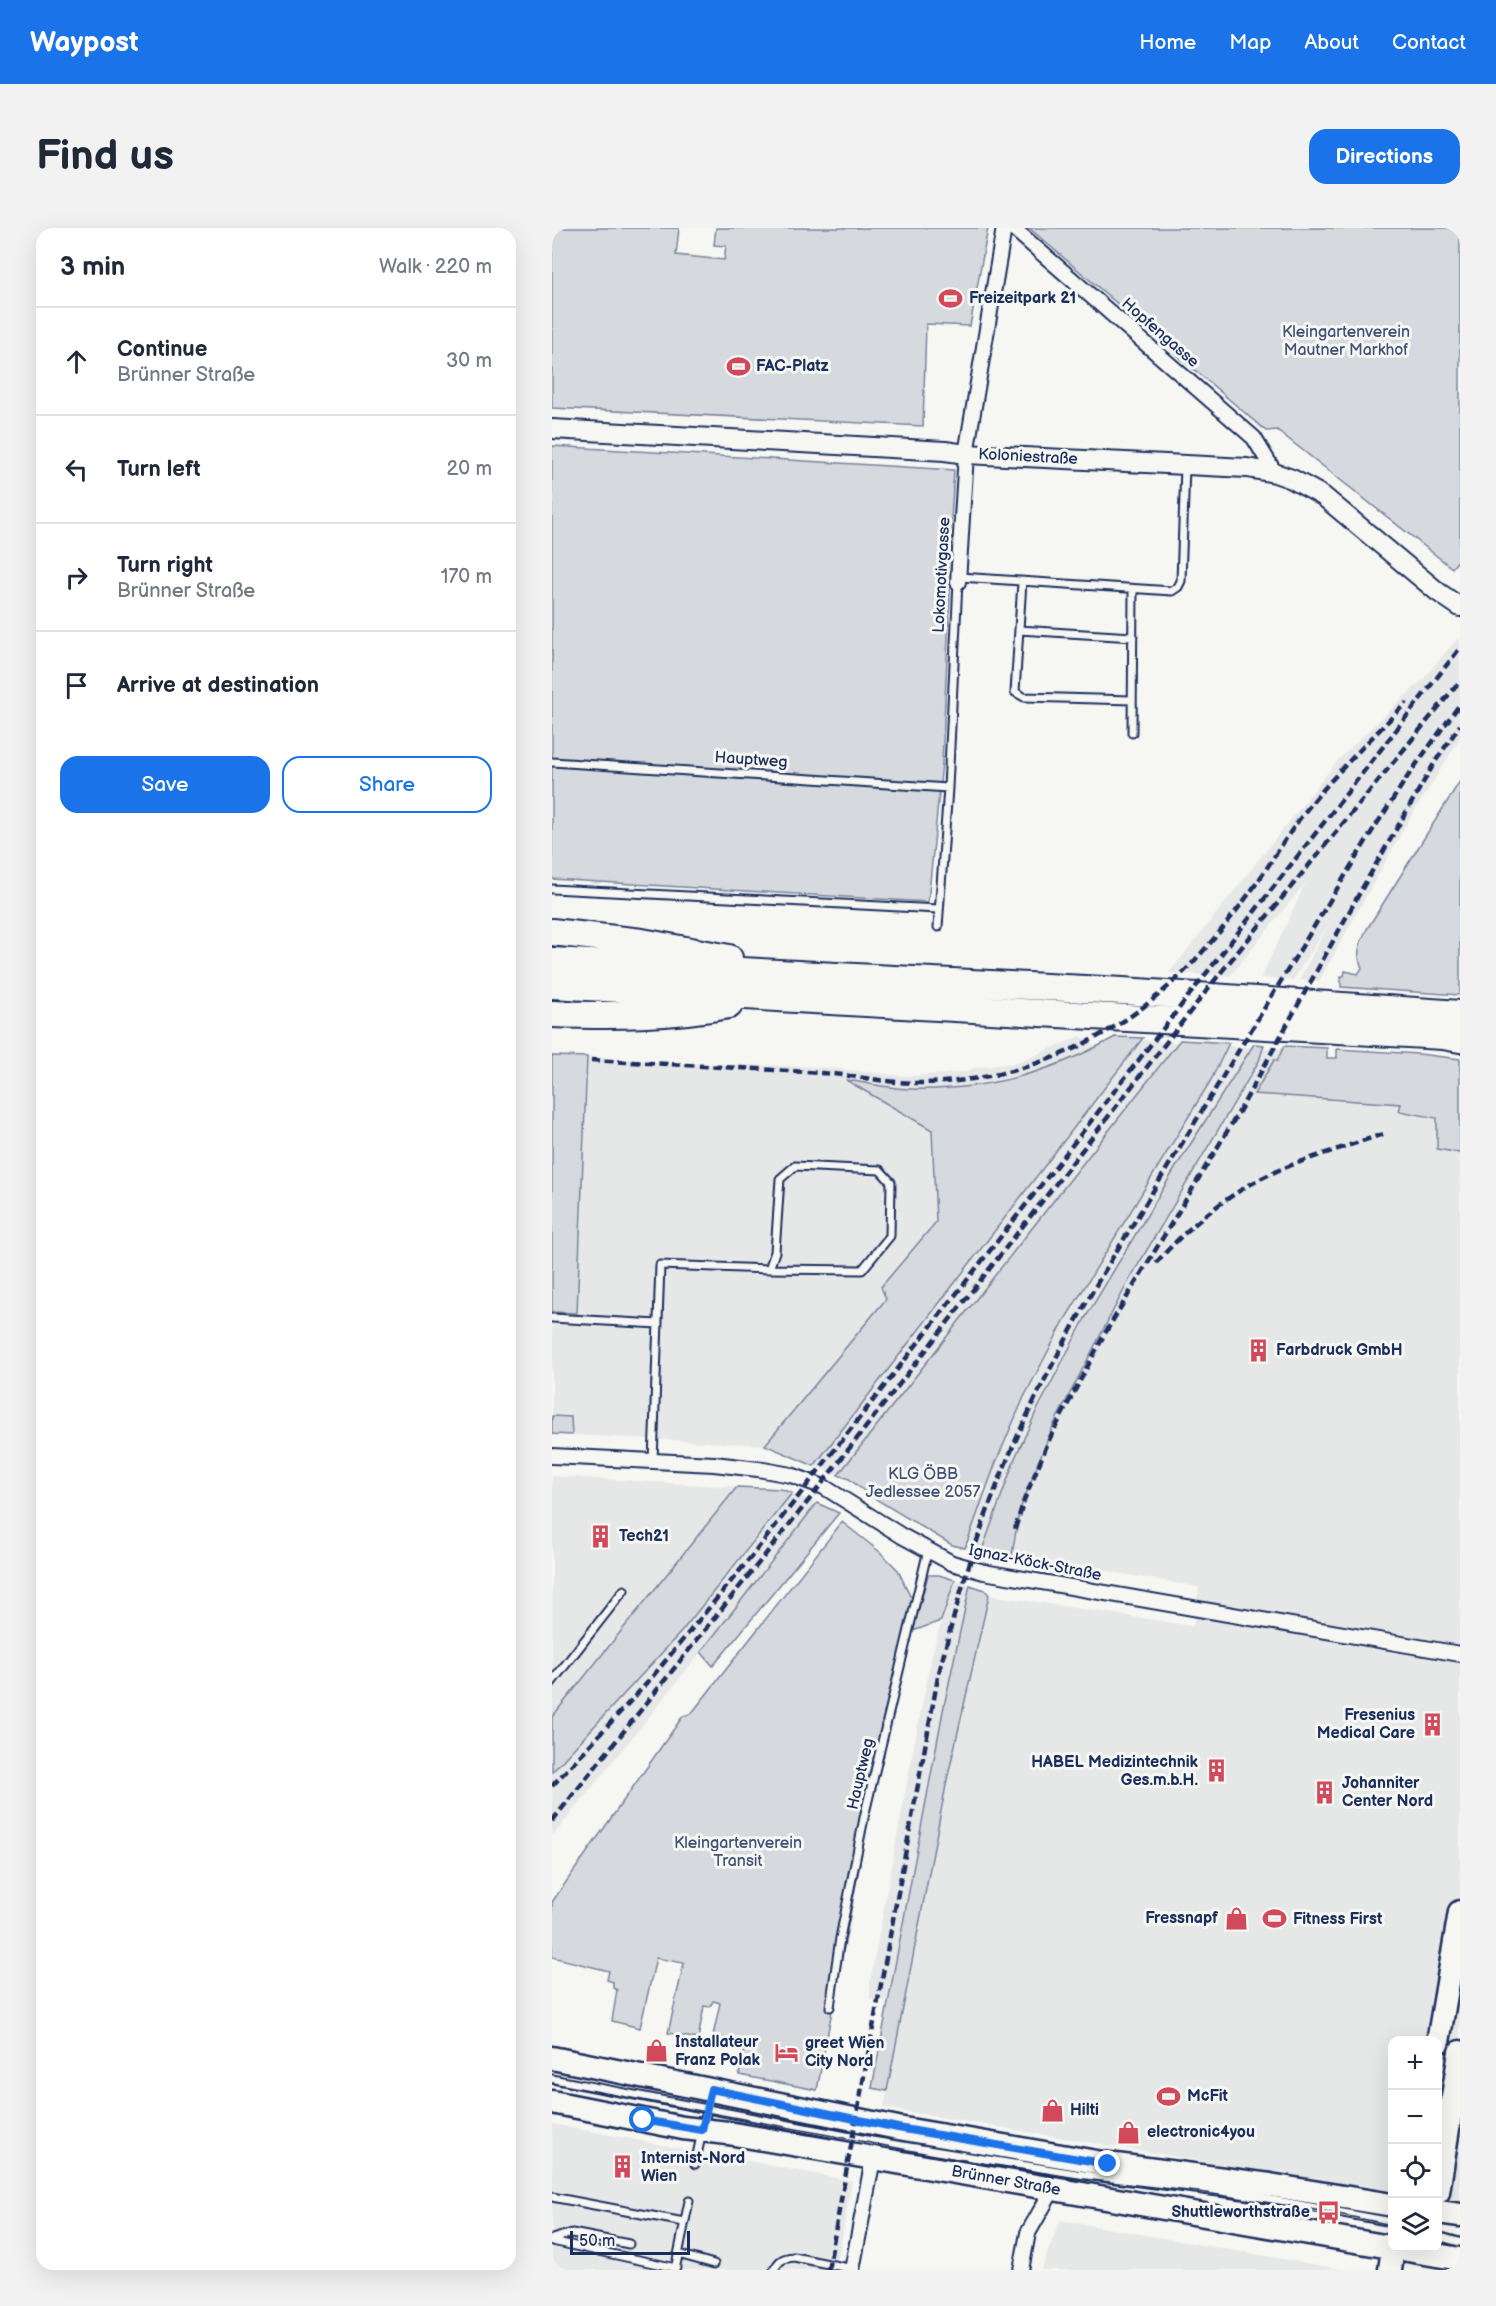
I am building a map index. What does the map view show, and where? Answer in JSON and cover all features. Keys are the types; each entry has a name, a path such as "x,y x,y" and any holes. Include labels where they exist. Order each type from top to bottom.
{"highway":[{"path":"552,932 642,942 723,956 784,974"},
{"path":"552,961 1123,991 1460,1014"},
{"path":"552,985 1460,1039"},
{"path":"552,1014 645,1015 703,1010 773,997"}],"main road":[{"path":"1438,2036 1460,1912"},
{"path":"1442,2162 1460,2052"},
{"name":"Brünner Straße","path":"552,2058 707,2110 873,2159 1388,2247"},
{"name":"Brünner Straße","path":"552,2102 707,2110 898,2128 1108,2164 1270,2185 1388,2204"},
{"path":"1442,2213 1460,2215"},
{"path":"1390,2270 1392,2252"},
{"name":"Brünner Straße","path":"1430,2252 1460,2259"}],"street":[{"name":"Lokomotivgasse","path":"958,580 966,454 1004,228"},
{"name":"Hopfengasse","path":"1012,228 1254,438 1275,473"},
{"name":"Koloniestraße","path":"552,429 1247,468 1275,473 1292,479 1323,496 1438,592 1459,604"},
{"name":"Ignaz-Köck-Straße","path":"552,1456 736,1466 791,1475 824,1486 952,1563 984,1572 1460,1654"},
{"path":"853,2269 873,2159"},
{"path":"1021,2270 1028,2234 1053,2189"}],"lane":[{"path":"958,580 1172,591 1181,581 1186,465"},
{"name":"Lokomotivgasse","path":"938,927 948,788 958,580"},
{"path":"1022,582 1015,692 1024,697 1132,700"},
{"path":"1132,733 1133,590"},
{"path":"1019,630 1133,637"},
{"name":"Hauptweg","path":"552,762 948,788"},
{"path":"552,889 938,909"},
{"path":"653,1461 660,1265 769,1269 862,1270 890,1236 891,1182 880,1170 795,1166 780,1179 776,1252 769,1269"},
{"path":"552,1318 658,1324"},
{"name":"Hauptweg","path":"830,2007 840,1938 865,1813 928,1550"},
{"path":"552,1682 624,1590"},
{"path":"552,2079 707,2110 970,2157 1116,2180 1250,2196 1388,2221"},
{"path":"695,2164 707,2110"},
{"path":"552,2197 684,2222"},
{"path":"552,2240 676,2269 689,2200"},
{"path":"552,2240 572,2233 629,2244"},
{"path":"1442,2248 1460,2242"},
{"path":"678,2254 714,2264"},
{"path":"774,2270 778,2261 785,2257 853,2269"}],"shaded area":[{"path":"1457,639 1460,641 1460,738 1407,823 1319,981 1299,980 1330,922 1293,980 1261,978 1306,882 1230,976 1169,973 1338,760 1424,678"},
{"path":"1080,1036 1097,1047 1063,1063 1025,1075 957,1089 907,1089 848,1080 932,1130 936,1222 881,1287 886,1298 765,1445 572,1435 571,1417 552,1416 552,1312 577,1312 587,1057 671,1063 822,1067 901,1076 933,1075 1020,1062"},
{"path":"1141,1040 1178,1043 838,1475 814,1466"},
{"path":"1228,1046 1252,1047 1176,1167 1084,1320 1015,1458 981,1553 965,1548 996,1462 1024,1397 1064,1321 1211,1080"},
{"path":"1263,1048 1283,1049 1276,1061 1273,1060 1254,1094 1402,1104 1399,1111 1437,1118 1437,1149 1460,1153 1460,2206 1442,2203 1442,2036 1388,2036 1388,2192 884,2108 947,1780 989,1595 1193,1626 1199,1587 1012,1555 1019,1512 1053,1426 1128,1282 1259,1061"},
{"path":"552,1476 737,1487 552,1717"},
{"path":"792,1493 817,1503 552,1837 552,1773 682,1631"},
{"path":"955,1580 970,1585 967,1604 943,1711 891,1984 886,2001 870,1999 870,1982 932,1655"},
{"path":"552,2124 852,2181 836,2270 552,2270"},
{"path":"1060,2220 1346,2270 1041,2270"}],"green space":[{"name":"FAC-Platz","path":"552,228 679,228 676,255 724,260 726,246 714,245 716,228 988,228 970,326 926,324 923,426 552,408"},
{"name":"Kleingartenverein Mautner Markhof","path":"1029,228 1460,228 1460,558 1452,568 1277,430 1266,431"},
{"path":"552,446 954,470 948,571 951,573 942,763 928,902 552,879"},
{"path":"1460,781 1460,995 1341,987 1341,976 1344,976 1345,971 1358,974 1362,968 1359,948 1367,929"},
{"path":"1115,1037 1143,1038 814,1466 765,1445 886,1299 881,1287 936,1222 932,1130 846,1080 909,1089 963,1087 990,1083 1066,1061"},
{"name":"KLG ÖBB Jedlessee 2057","path":"1180,1040 1229,1043 1211,1080 1064,1321 1024,1397 996,1462 965,1548 952,1545 869,1495 849,1479 838,1475"},
{"path":"1254,1044 1264,1045 1259,1061 1128,1282 1053,1426 1019,1512 1012,1555 981,1553 1015,1458 1084,1320 1176,1167"},
{"path":"1284,1046 1327,1048 1327,1058 1337,1058 1337,1049 1460,1059 1460,1153 1437,1149 1437,1118 1399,1111 1401,1104 1254,1094 1274,1060 1277,1061"},
{"path":"552,1056 587,1057 577,1313 552,1312"},
{"path":"552,1416 571,1417 572,1435 552,1434"},
{"path":"737,1487 781,1489 792,1493 682,1631 552,1772 552,1717"},
{"path":"817,1503 839,1513 713,1666 701,1652"},
{"name":"Kleingartenverein Transit","path":"842,1522 880,1552 898,1570 910,1596 919,1596 869,1815 817,2090 739,2075 746,2042 713,2036 720,2003 713,2001 710,2007 704,2006 698,2039 668,2033 684,1963 656,1958 640,2028 612,2021 617,1990 613,1988 613,1982 607,1980 609,1971 552,1957 552,1902 683,1716 691,1714"},
{"path":"928,1575 939,1575 955,1580 941,1621 913,1631"},
{"path":"970,1585 985,1590 989,1595 947,1780 887,2091 872,2088 943,1711"}],"tram line":[{"path":"552,2083 956,2159 1083,2179 1206,2193 1328,2212 1388,2224"},
{"path":"1442,2233 1460,2238"}],"railway":[{"path":"552,1786 648,1682 751,1557 1460,648"},
{"path":"552,1821 809,1500 1218,976 1460,681"},
{"path":"591,1060 821,1073 918,1083 957,1081 996,1075 1070,1050 1105,1033 1138,1011 1168,987 1196,959 1239,907 1316,798 1407,702"},
{"path":"828,2270 938,1677 968,1569 1006,1463 1050,1370 1099,1280 1371,833 1410,773 1460,704"},
{"path":"1015,1529 1024,1500 1050,1438 1104,1335 1240,1110 1364,885 1435,762 1460,725"},
{"path":"1156,1263 1200,1220 1251,1184 1289,1166 1386,1133"}],"place":[{"name":"Freizeitpark 21","path":"951,298"},
{"name":"FAC-Platz","path":"738,366"},
{"name":"Farbdruck GmbH","path":"1258,1350"},
{"name":"Tech21","path":"601,1536"},
{"name":"Fresenius Medical Care","path":"1433,1724"},
{"name":"HABEL Medizintechnik Ges.m.b.H.","path":"1216,1771"},
{"name":"Johanniter Center Nord","path":"1324,1792"},
{"name":"Fressnapf","path":"1236,1918"},
{"name":"Fitness First","path":"1275,1919"},
{"name":"Installateur Franz Polak","path":"657,2051"},
{"name":"greet Wien City Nord","path":"787,2052"},
{"name":"McFit","path":"1169,2096"},
{"name":"Hilti","path":"1052,2110"},
{"name":"electronic4you","path":"1129,2132"},
{"name":"Internist-Nord Wien","path":"623,2167"},
{"name":"Shuttleworthstraße","path":"1328,2212"}],"route":[{"path":"643,2120 702,2130 711,2089 898,2128 1108,2164"}]}
